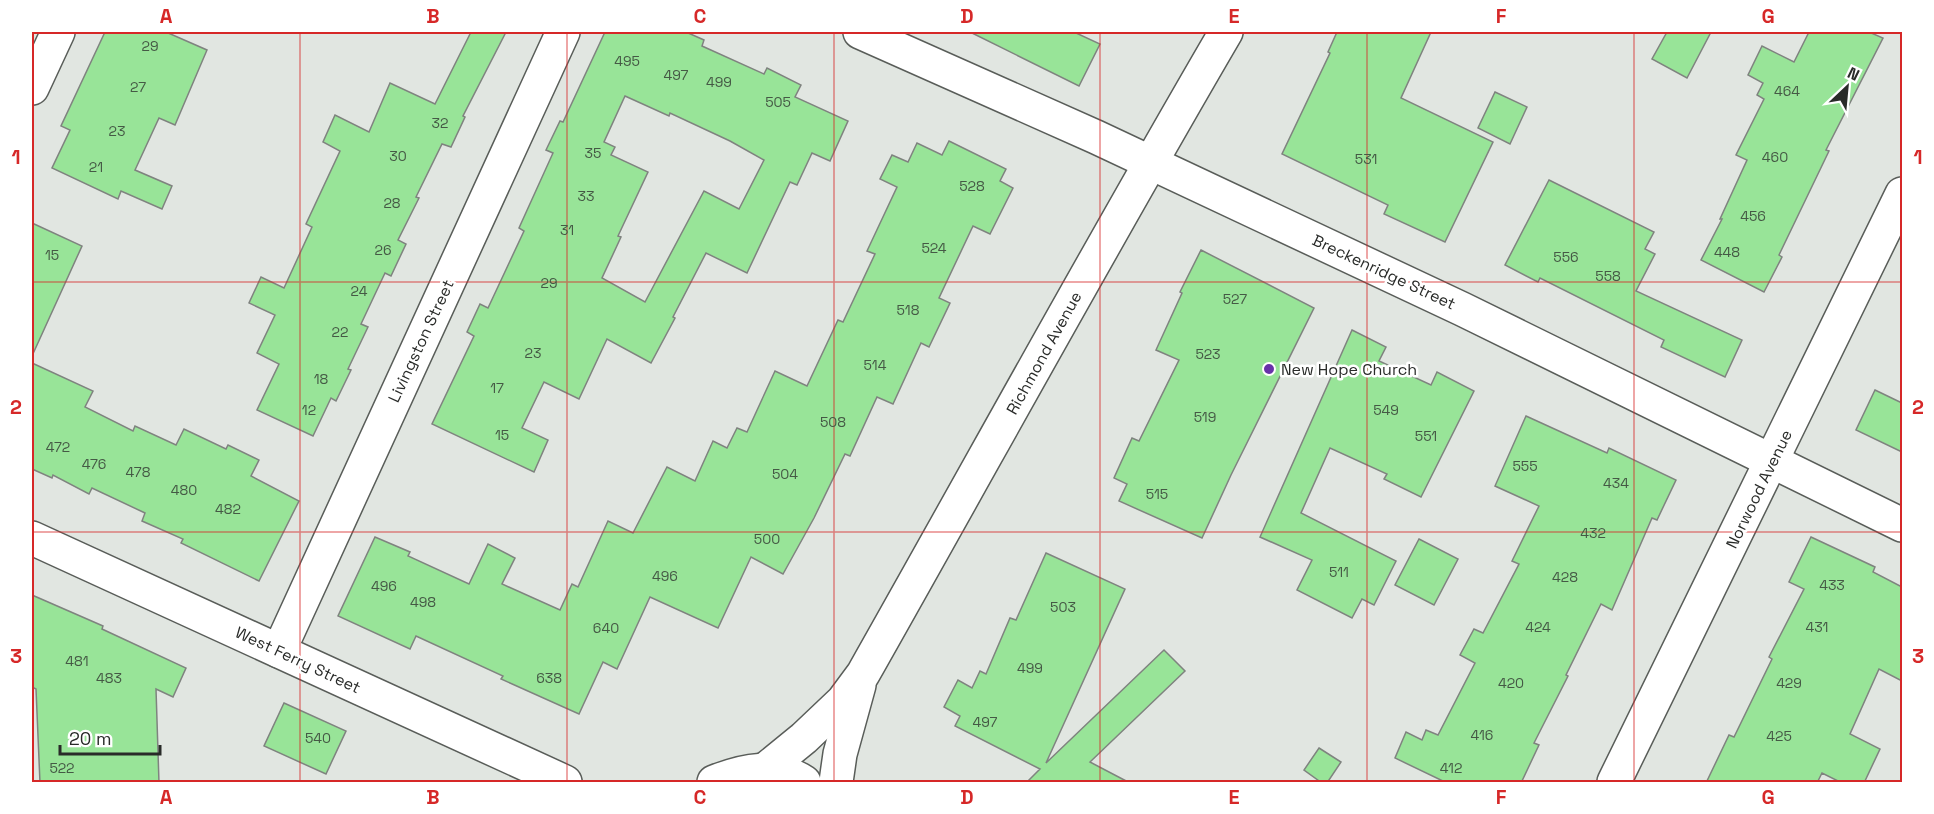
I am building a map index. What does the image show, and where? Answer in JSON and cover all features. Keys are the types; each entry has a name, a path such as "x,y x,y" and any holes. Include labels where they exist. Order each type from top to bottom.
{"street":[{"path":"32,88 58,32"},
{"name":"Livingston Street","path":"279,651 563,32"},
{"name":"Breckenridge Street","path":"860,32 1150,162 1462,309 1902,525"},
{"name":"Richmond Avenue","path":"766,769 804,738 843,701 863,674 1150,162 1226,32"},
{"name":"Norwood Avenue","path":"1614,783 1902,194"},
{"name":"West Ferry Street","path":"32,538 565,783"},
{"name":"Richmond Avenue","path":"836,783 843,742 863,674"},
{"path":"714,783 736,774 766,769 784,773 804,783"}],"building":[{"path":"105,32 166,32 207,50 175,125 159,118 135,170 172,186 162,209 121,191 118,199 52,168 70,130 61,126"},
{"path":"471,32 506,32 463,116 465,117 451,147 442,144 416,197 419,198 398,240 406,244 391,276 385,273 361,324 368,327 336,401 331,398 313,436 257,410 279,364 257,353 275,315 249,303 261,277 284,288 312,227 306,224 340,151 323,142 335,115 369,132 390,83 435,104"},
{"path":"605,32 686,32 704,40 702,46 764,74 767,68 801,85 795,97 848,121 830,161 812,153 797,185 790,182 747,273 706,253 651,363 607,339 579,399 544,382 522,428 548,440 534,472 432,424 474,336 467,332 480,304 488,308 524,231 519,228 553,153 546,150 560,121 563,122","holes":["625,96 669,116 670,113 764,160 739,209 704,191 645,302 602,278 621,237 618,236 648,172 611,155 615,147 604,142"]},
{"path":"970,32 1074,32 1100,44 1079,86"},
{"path":"1337,32 1431,32 1401,98 1493,142 1445,242 1384,214 1388,205 1282,154 1330,53 1328,52"},
{"path":"1667,32 1711,32 1687,78 1652,59"},
{"path":"1809,32 1869,32 1883,38 1826,150 1829,151 1779,255 1782,257 1764,292 1701,260 1722,219 1720,219 1747,160 1736,155 1764,99 1757,95 1763,83 1748,75 1762,46 1794,62"},
{"path":"1495,92 1527,107 1510,144 1478,128"},
{"path":"949,141 1006,169 1000,181 1013,188 990,234 973,226 939,298 950,303 929,347 921,343 893,404 877,397 850,456 845,454 814,518 783,574 751,557 718,628 650,597 617,669 603,662 579,714 501,679 503,676 416,636 410,649 338,616 375,537 410,552 408,556 469,584 488,544 515,558 502,584 560,610 572,584 578,587 608,521 633,533 667,467 695,481 713,441 727,448 737,428 747,432 775,371 807,386 838,320 843,322 875,254 867,251 897,187 880,179 892,155 908,162 917,143 942,155"},
{"path":"1549,180 1654,232 1645,249 1655,254 1636,291 1742,340 1725,377 1661,347 1664,340 1540,278 1538,282 1505,265"},
{"path":"32,223 82,246 32,356"},
{"path":"1201,250 1314,308 1202,538 1119,501 1127,484 1114,478 1132,438 1139,441 1179,360 1156,350 1182,293 1180,292"},
{"path":"1352,330 1386,347 1379,361 1431,385 1437,372 1474,391 1421,497 1384,479 1387,474 1330,448 1301,513 1396,561 1374,605 1362,599 1352,618 1297,590 1312,560 1260,537"},
{"path":"32,363 93,391 85,407 133,431 135,426 176,445 184,429 226,449 228,445 259,460 251,476 299,501 259,581 181,543 183,539 142,521 145,513 92,488 89,494 53,475 52,478 32,469"},
{"path":"1875,390 1902,403 1902,452 1856,430"},
{"path":"1526,416 1607,453 1609,448 1676,480 1657,520 1652,518 1612,610 1601,604 1534,743 1539,745 1521,783 1447,783 1395,758 1406,732 1422,740 1426,730 1438,735 1475,663 1460,655 1474,629 1483,633 1519,564 1512,561 1539,506 1495,486"},
{"path":"1811,537 1875,567 1873,572 1902,587 1902,681 1879,669 1850,734 1880,749 1864,783 1842,783 1822,773 1817,783 1706,783 1729,735 1734,737 1772,659 1769,657 1804,589 1789,582"},
{"path":"1419,539 1458,559 1434,605 1395,585"},
{"path":"1046,553 1125,589 1046,763 1164,650 1185,671 1090,762 1130,783 1026,783 1040,769 955,726 960,716 944,707 958,680 972,688 980,671 986,674 1010,618 1016,620"},
{"path":"32,595 103,626 102,629 186,668 173,697 156,689 159,783 40,783 36,689 32,687"},
{"path":"284,703 346,731 326,774 264,746"},
{"path":"1319,748 1341,762 1327,783 1322,783 1304,770"}],"place":[{"name":"New Hope Church","path":"1269,369"}]}
